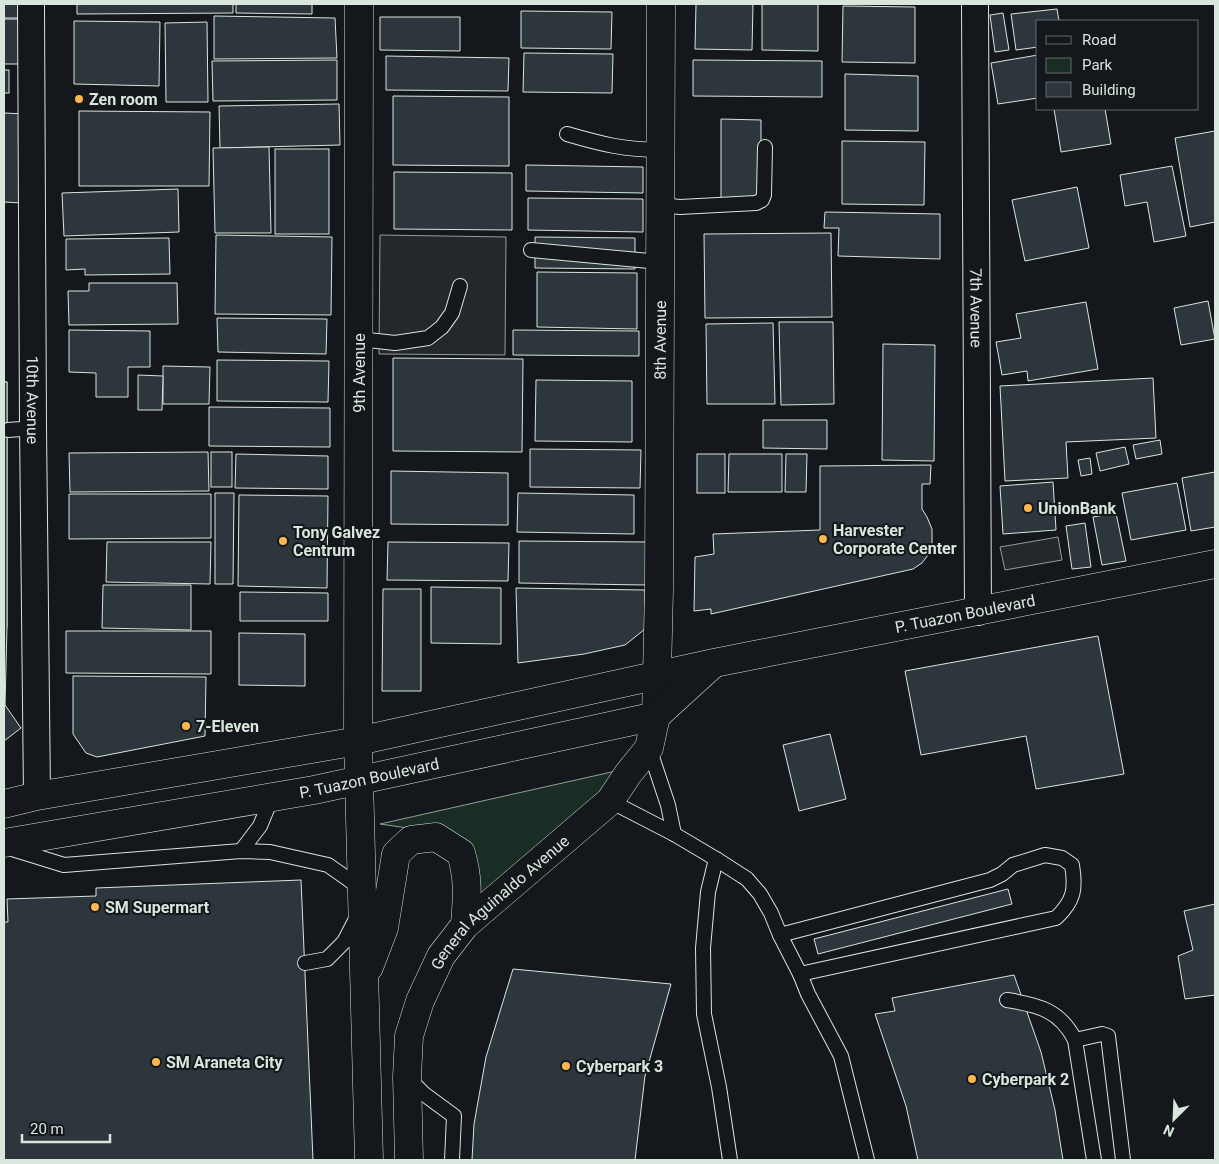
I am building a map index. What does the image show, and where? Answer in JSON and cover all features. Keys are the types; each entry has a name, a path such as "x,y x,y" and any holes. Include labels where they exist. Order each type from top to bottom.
{"street":[{"name":"10th Avenue","path":"32,4 20,428 37,796"},
{"name":"9th Avenue","path":"358,741 360,4"},
{"name":"8th Avenue","path":"658,676 661,4"},
{"name":"7th Avenue","path":"975,4 978,612"},
{"name":"P. Tuazon Boulevard","path":"6,799 37,796 358,741 714,663 1215,564"},
{"path":"656,716 714,663"},
{"name":"General Aguinaldo Avenue","path":"409,1160 407,1077 409,1036 420,1001 441,956 465,925 610,801 628,774 649,748 656,716 658,676"},
{"name":"P. Tuazon Boulevard","path":"4,845 359,781 656,716"},
{"path":"358,741 368,1160"},
{"path":"364,984 384,928 396,854 411,840 436,837 462,853 467,872 468,887 465,925"}],"lane":[{"path":"567,134 610,146 641,150 661,150"},
{"path":"660,205 680,207 756,203 762,200 764,195 765,147"},
{"path":"532,250 660,262"},
{"path":"359,339 395,343 428,338 442,328 452,313 460,286"},
{"path":"649,748 668,805 674,834"},
{"path":"241,851 260,826 272,797"},
{"path":"610,801 674,834 716,859 747,879 760,894 771,913 808,994 841,1056 867,1160"},
{"path":"4,845 64,865 241,851 270,852 328,865 362,898 344,942 326,959 305,963"},
{"path":"780,935 990,880 1002,874 1013,865 1045,855 1062,858 1072,865 1074,879 1073,894 1067,908 1056,918 800,974"},
{"path":"716,859 708,892 703,948 704,1014 719,1087 730,1160"},
{"path":"1007,1000 1030,1004 1050,1012 1061,1019 1069,1028 1075,1040 1094,1160"},
{"path":"1075,1040 1102,1034 1108,1036 1123,1160"},
{"path":"407,1077 424,1094 454,1116 452,1160"}],"green space":[{"path":"616,771 591,802 478,902 456,835 380,824"}],"shaded area":[{"path":"380,235 506,237 505,355 379,354"},
{"path":"1058,537 1062,560 1005,570 1000,547"}],"building":[{"path":"4,4 24,4 23,18 4,18"},
{"path":"77,4 233,4 233,13 77,14"},
{"path":"236,4 312,4 312,14 236,13"},
{"path":"696,4 753,4 752,50 695,49"},
{"path":"762,4 818,4 818,51 762,50"},
{"path":"843,6 915,7 915,63 842,62"},
{"path":"1057,9 1059,20 1036,20 1036,47 1016,50 1011,14"},
{"path":"521,11 612,12 611,49 521,48"},
{"path":"1003,13 1009,50 995,52 990,15"},
{"path":"214,16 335,18 337,58 214,59"},
{"path":"380,17 460,17 460,51 380,50"},
{"path":"4,19 24,19 24,64 4,64"},
{"path":"74,21 160,22 159,86 74,84"},
{"path":"207,22 208,102 166,102 165,23"},
{"path":"524,53 613,54 612,93 523,92"},
{"path":"1036,55 1036,98 998,104 991,63"},
{"path":"386,56 509,58 508,91 386,90"},
{"path":"337,60 337,100 213,101 212,61"},
{"path":"693,60 822,61 822,97 693,96"},
{"path":"4,70 9,70 9,93 4,93"},
{"path":"845,74 918,76 918,131 845,130"},
{"path":"393,96 509,97 509,166 393,165"},
{"path":"339,104 340,145 220,148 219,106"},
{"path":"1054,110 1105,110 1111,144 1061,152"},
{"path":"79,111 210,112 209,186 79,186"},
{"path":"4,113 26,114 22,203 4,202"},
{"path":"721,119 761,120 761,199 721,198"},
{"path":"1215,131 1215,222 1190,227 1175,138"},
{"path":"842,141 925,142 924,205 842,204"},
{"path":"269,147 271,233 215,233 213,148"},
{"path":"275,149 329,149 329,234 275,234"},
{"path":"526,165 643,167 643,193 526,191"},
{"path":"1172,166 1186,236 1154,242 1147,202 1125,206 1120,175"},
{"path":"394,172 512,173 512,230 394,229"},
{"path":"1077,187 1089,248 1025,261 1012,200"},
{"path":"178,189 179,232 64,236 62,193"},
{"path":"528,198 643,199 643,232 528,230"},
{"path":"825,212 940,214 940,259 838,256 839,228 824,228"},
{"path":"831,233 832,317 705,318 704,234"},
{"path":"216,235 332,237 331,315 215,314"},
{"path":"535,237 635,238 635,269 535,268"},
{"path":"169,238 170,274 85,275 85,269 66,270 66,239"},
{"path":"537,272 637,273 637,329 537,327"},
{"path":"89,283 177,283 178,324 69,325 68,291 89,291"},
{"path":"1208,301 1215,339 1181,345 1174,308"},
{"path":"1086,302 1098,369 1028,381 1027,371 1002,375 996,342 1021,338 1016,314"},
{"path":"217,318 327,319 326,354 218,352"},
{"path":"779,322 833,322 834,404 781,405"},
{"path":"773,323 775,404 707,404 706,324"},
{"path":"69,330 150,331 150,367 128,367 128,397 96,397 96,373 69,372"},
{"path":"513,330 639,331 639,356 513,355"},
{"path":"883,344 935,345 934,461 882,460"},
{"path":"393,358 523,359 522,452 393,451"},
{"path":"217,360 329,361 328,402 217,401"},
{"path":"163,366 210,367 209,404 163,404"},
{"path":"138,375 163,376 162,410 138,410"},
{"path":"1153,378 1156,438 1066,442 1068,478 1005,481 1000,386"},
{"path":"536,380 632,381 632,442 535,441"},
{"path":"4,382 7,382 7,627 4,627"},
{"path":"4,382 7,382 7,627 5,705 21,728 4,741"},
{"path":"209,407 330,408 330,447 209,446"},
{"path":"763,420 827,420 827,449 763,448"},
{"path":"1160,440 1162,454 1136,459 1133,445"},
{"path":"1125,447 1129,464 1100,471 1096,453"},
{"path":"530,449 641,450 640,488 530,487"},
{"path":"208,452 209,491 70,492 69,453"},
{"path":"211,452 232,452 232,487 211,487"},
{"path":"236,454 328,456 328,489 235,488"},
{"path":"697,454 725,454 725,493 697,493"},
{"path":"729,454 782,454 782,492 728,492"},
{"path":"786,454 807,454 806,492 785,492"},
{"path":"1090,458 1092,474 1081,476 1078,460"},
{"name":"Harvester Corporate Center","path":"931,465 930,484 922,484 922,509 932,529 932,543 928,555 922,563 913,569 711,614 711,609 694,611 695,557 714,554 713,534 820,530 820,466"},
{"path":"391,471 508,473 508,525 391,524"},
{"path":"1215,472 1215,527 1191,531 1182,478"},
{"name":"UnionBank","path":"1053,482 1056,530 1003,534 1000,486"},
{"path":"1177,483 1186,530 1131,540 1122,493"},
{"path":"215,493 234,493 233,584 215,584"},
{"path":"518,493 634,495 634,534 517,532"},
{"path":"69,494 211,494 211,538 69,539"},
{"name":"Tony Galvez Centrum","path":"239,495 328,496 327,588 238,586"},
{"path":"1116,513 1126,561 1102,565 1093,517"},
{"path":"1085,523 1091,567 1072,569 1066,526"},
{"path":"519,541 647,542 646,585 519,583"},
{"path":"107,542 211,542 210,584 106,582"},
{"path":"388,542 509,543 508,581 387,580"},
{"path":"103,585 191,585 191,630 102,628"},
{"path":"431,587 501,588 501,644 431,643"},
{"path":"516,588 645,590 645,629 625,645 584,654 518,663"},
{"path":"383,589 421,589 421,691 382,691"},
{"path":"240,592 328,593 328,621 240,621"},
{"path":"66,631 211,631 211,674 66,673"},
{"path":"239,633 305,634 305,686 239,685"},
{"path":"1098,636 1124,774 1036,789 1026,736 921,755 905,671"},
{"path":"73,676 206,677 205,736 97,757 86,753 73,734"},
{"path":"830,734 846,799 799,811 783,745"},
{"name":"SM Araneta City","path":"301,880 313,1160 4,1160 4,922 8,922 7,899 96,896 96,888"},
{"path":"1008,889 1012,904 818,954 814,939"},
{"path":"1215,904 1215,995 1185,999 1178,956 1193,950 1184,911"},
{"name":"Cyberpark 3","path":"513,969 671,984 645,1076 635,1160 472,1160 474,1124 486,1057"},
{"name":"Cyberpark 2","path":"1014,975 1041,1052 1055,1110 1063,1160 918,1160 906,1106 875,1014 895,1011 892,998"}],"place":[{"name":"Zen room","path":"79,99"},
{"name":"UnionBank","path":"1028,508"},
{"name":"Harvester Corporate Center","path":"823,539"},
{"name":"Tony Galvez Centrum","path":"283,541"},
{"name":"7-Eleven","path":"186,726"},
{"name":"SM Supermart","path":"95,907"},
{"name":"SM Araneta City","path":"156,1062"},
{"name":"Cyberpark 3","path":"566,1066"},
{"name":"Cyberpark 2","path":"972,1079"}]}
